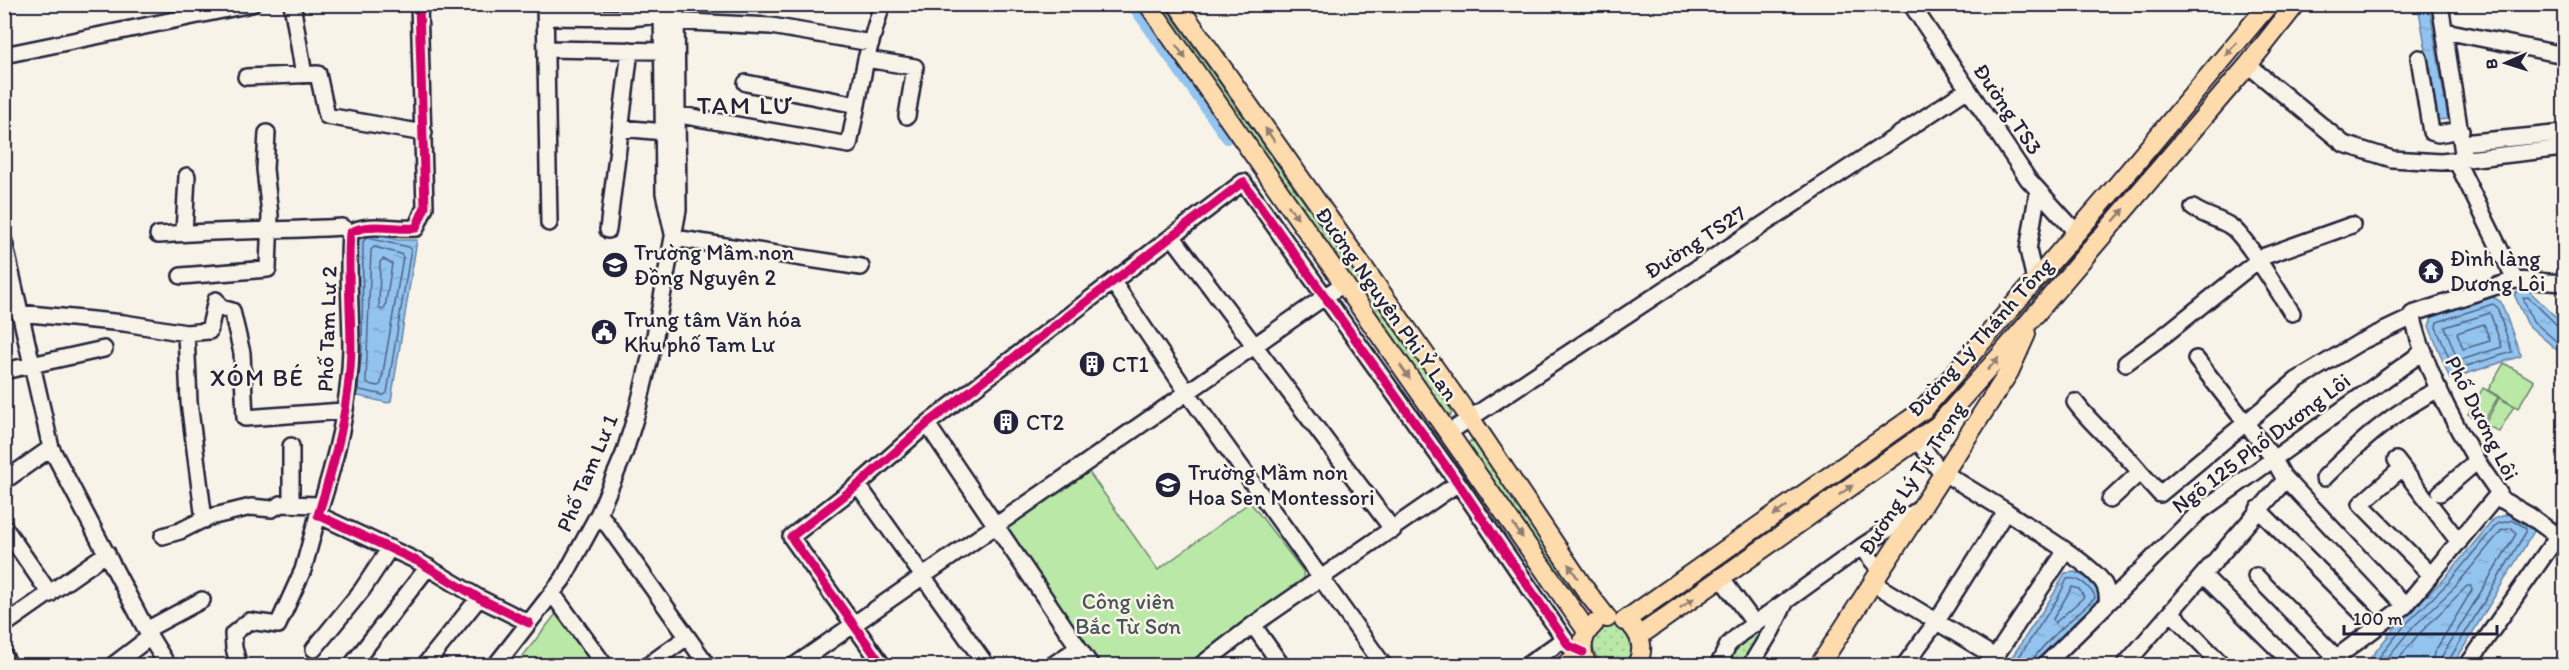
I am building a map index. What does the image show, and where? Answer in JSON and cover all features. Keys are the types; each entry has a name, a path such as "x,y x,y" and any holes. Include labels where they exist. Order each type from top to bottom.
{"main road":[{"name":"Đường Nguyên Phi Ỷ Lan","path":"1148,4 1587,631"},
{"name":"Đường Nguyên Phi Ỷ Lan","path":"1177,4 1470,418 1587,592 1616,619 1633,626 1639,636"},
{"name":"Đường Lý Thánh Tông","path":"1587,631 1595,623 1616,619 1923,410 2269,4"},
{"name":"Đường Lý Thánh Tông","path":"1639,636 1938,425 1984,375 2248,65 2296,4"},
{"path":"2076,232 2092,246"},
{"name":"Đường Lý Tự Trọng","path":"1819,666 2009,372 2036,312"},
{"path":"1564,666 1585,659 1583,639 1587,631"},
{"path":"1637,665 1642,651 1639,636"}],"street":[{"path":"4,56 252,4"},
{"path":"292,4 304,75"},
{"name":"Phố Tam Lư 2","path":"239,666 233,634 249,621 278,625 303,570 333,470 351,350 350,233 371,228 416,228 425,207 419,4"},
{"name":"Phố Tam Lư 1","path":"674,238 664,193 664,132 671,113 663,51 666,15 676,4"},
{"path":"671,113 849,145 866,59 882,4"},
{"name":"Đường TS3","path":"1911,4 2028,179 2076,232"},
{"path":"2440,4 2461,137 2460,159 2515,280"},
{"path":"549,223 545,11 629,18 666,15 771,26 871,43"},
{"name":"Phố Tam Lư 1","path":"495,666 563,579 599,513 624,454 637,412 654,341 678,210 666,15"},
{"path":"2445,32 2565,55"},
{"path":"546,49 663,51"},
{"path":"608,230 630,50"},
{"path":"2419,58 2432,132 2461,137 2565,133"},
{"path":"866,59 915,67 907,116"},
{"path":"2248,65 2344,144 2392,159 2441,162 2565,148"},
{"path":"246,78 318,74 327,116 424,133"},
{"path":"746,83 857,105"},
{"name":"Đường TS27","path":"1448,433 1968,89"},
{"path":"621,128 664,132"},
{"path":"181,276 268,269 270,215 265,169 267,133"},
{"path":"184,232 188,176"},
{"path":"883,666 791,537 858,485 927,424 1243,182 1458,483 1569,646 1585,659"},
{"path":"2035,280 2028,250 2038,190"},
{"path":"2193,208 2207,218 2231,226 2258,261 2292,313"},
{"path":"2126,363 2258,261 2352,225"},
{"path":"158,235 184,232 269,232 342,226 350,233"},
{"path":"1172,236 1256,344 1393,530"},
{"path":"674,238 861,267"},
{"path":"4,242 51,448 148,633 168,666"},
{"path":"2075,402 2089,421 2127,456 2160,494 2297,381 2360,342 2412,317 2412,314 2515,280 2565,283"},
{"path":"1113,282 1187,392 1384,665"},
{"path":"795,665 996,523 1343,284"},
{"path":"19,312 124,323 186,333 209,331 216,300 221,308 232,311 242,353 245,418 343,411"},
{"name":"Phố Dương Lôi","path":"2330,661 2405,606 2499,493 2476,462 2439,388 2412,317"},
{"path":"186,333 189,402 204,520"},
{"path":"4,371 104,349"},
{"name":"Ngõ 125 Phố Dương Lôi","path":"2044,666 2198,513 2424,351"},
{"path":"2196,359 2273,458 2286,479 2405,606"},
{"path":"2324,478 2364,439 2388,420 2439,388"},
{"path":"927,424 1091,666"},
{"path":"1918,441 1931,461 1943,473 2006,511 2103,582 2107,604"},
{"path":"291,446 291,503"},
{"path":"4,481 51,448"},
{"path":"2440,493 2476,462"},
{"path":"2431,575 2361,504 2399,464 2459,542"},
{"path":"2110,501 2140,472"},
{"path":"2131,663 2171,612 2286,479"},
{"path":"1200,666 1253,625 1458,483"},
{"path":"858,485 987,666"},
{"path":"2467,666 2562,535 2497,497"},
{"path":"163,536 204,520 251,507 272,509 281,504 291,503 320,510 529,623"},
{"path":"1718,666 1728,645 1861,547 1918,510"},
{"path":"2258,510 2376,627"},
{"path":"1904,666 1937,621 2006,511"},
{"path":"599,513 708,666"},
{"path":"4,527 50,594"},
{"path":"1861,547 1876,577 1992,661 2065,552"},
{"path":"314,649 362,590 390,548"},
{"path":"4,625 107,553"},
{"path":"351,666 428,567"},
{"path":"2203,575 2295,666"},
{"path":"2256,576 2330,661"},
{"path":"1721,578 1755,624"},
{"path":"552,593 604,666"},
{"path":"424,666 479,598"},
{"path":"112,666 148,633 201,600"},
{"path":"1750,666 1772,630 1785,602"},
{"path":"2171,612 2223,666"},
{"path":"1253,625 1282,666"},
{"path":"647,666 687,637"},
{"path":"1526,666 1564,639"},
{"path":"1051,666 1078,648"},
{"path":"4,657 10,666"}],"green space":[{"path":"1155,5 1164,5 1452,410 1451,415 1445,413"},
{"path":"2504,363 2534,381 2518,408 2488,390"},
{"path":"2483,388 2498,397 2483,423 2468,414"},
{"path":"2499,398 2514,406 2499,432 2485,424"},
{"path":"1470,441 1474,442 1584,598 1583,602 1578,600 1468,445"},
{"name":"Công viên Bắc Từ Sơn","path":"1086,468 1158,570 1250,502 1303,571 1304,582 1188,665 1102,665 1007,533 1007,523"},
{"path":"559,610 597,666 515,666"},
{"path":"1768,624 1745,665 1722,666 1737,644"},
{"path":"1613,625 1621,626 1627,631 1632,637 1632,653 1627,659 1621,664 1613,665 1605,664 1599,659 1594,653 1593,645 1594,637 1599,631 1605,626"}],"water":[{"path":"2418,5 2429,5 2448,119 2438,120"},
{"path":"371,233 398,240 417,240 391,401 388,403 354,395 357,240 359,235"},
{"path":"2526,288 2564,325 2564,356 2528,325 2514,294"},
{"path":"2493,297 2501,302 2521,356 2450,379 2429,326 2432,317"},
{"path":"2514,512 2536,528 2453,665 2364,666 2400,621 2445,578 2494,519"},
{"path":"2075,572 2087,578 2104,597 2034,665 2006,666 2065,573"}],"waterway":[{"path":"1131,4 1227,139"}],"cycle path":[{"path":"419,4 425,207 416,228 373,227 350,233 351,348 348,391 336,454 318,515 419,562 479,598 529,623"},
{"path":"883,666 791,537 858,485 927,424 1243,182 1458,483 1569,646 1583,652"}],"place":[{"name":"Trường Mầm non Đồng Nguyên 2","path":"615,265"},
{"name":"Đình làng Dương Lôi","path":"2431,271"},
{"name":"Trung tâm Văn hóa Khu phố Tam Lư","path":"604,332"},
{"name":"CT1","path":"1092,364"},
{"name":"CT2","path":"1006,422"},
{"name":"Trường Mầm non Hoa Sen Montessori","path":"1168,485"}],"district":[{"name":"TAM LƯ","path":"745,105"},
{"name":"XÓM BÉ","path":"257,377"}]}
